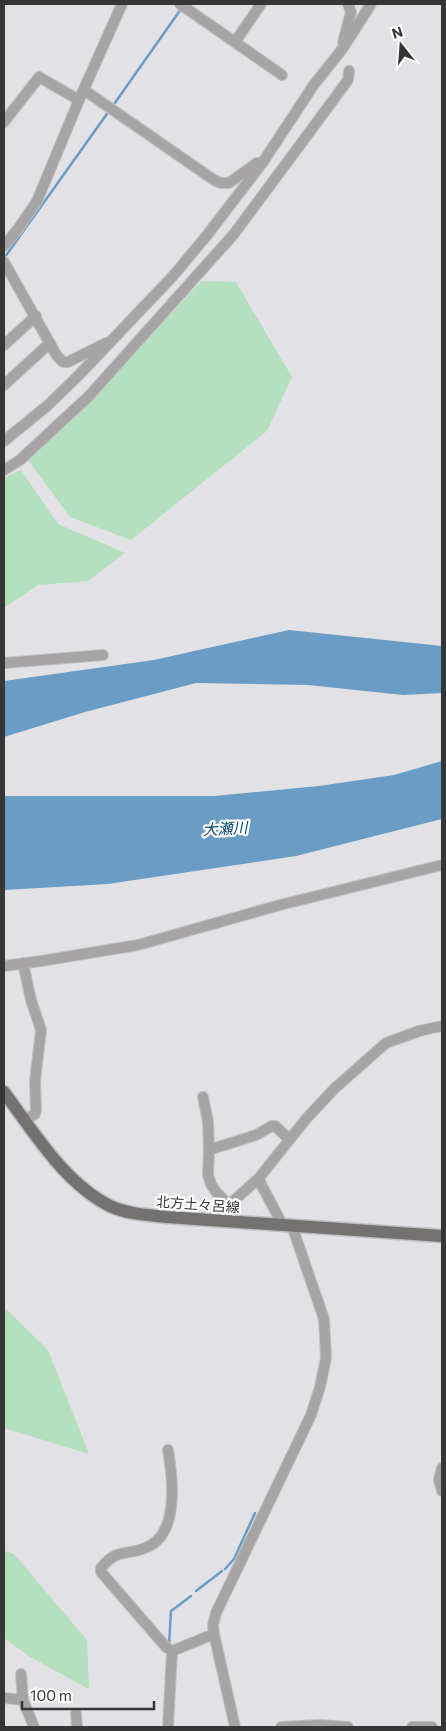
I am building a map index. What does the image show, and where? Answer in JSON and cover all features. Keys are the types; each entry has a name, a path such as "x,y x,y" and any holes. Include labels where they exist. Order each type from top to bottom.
{"main road":[{"name":"北方土々呂線","path":"4,1092 68,1175 89,1194 112,1206 146,1215 442,1236"}],"street":[{"path":"4,246 37,200 122,4"},
{"path":"180,4 282,75"},
{"path":"235,42 261,4"},
{"path":"342,48 351,12 348,4"},
{"path":"4,441 46,406 114,339 208,234 263,162 313,86 342,48 371,4"},
{"path":"4,470 20,460 89,396 234,234 348,80 349,72"},
{"path":"4,122 39,77 79,100"},
{"path":"84,90 206,175 221,183 229,183 257,163 263,162"},
{"path":"4,262 50,343 63,362 68,362 114,339"},
{"path":"4,344 36,316"},
{"path":"4,384 50,343"},
{"path":"4,663 103,655"},
{"path":"4,966 138,945 280,905 442,865"},
{"path":"23,963 42,1036 35,1081 36,1110 35,1114 25,1120"},
{"path":"229,1205 259,1178 289,1139 334,1089 386,1043 419,1031 442,1026"},
{"path":"203,1097 208,1122 208,1175 211,1184 229,1205 236,1222"},
{"path":"209,1150 256,1135 272,1126 289,1139"},
{"path":"234,1727 214,1634 216,1613 307,1423 320,1388 326,1358 324,1319 286,1226 280,1220 259,1178"},
{"path":"168,1450 172,1508 168,1524 152,1545 143,1549 120,1553 109,1558 101,1568 101,1572 166,1648 172,1651 214,1634"},
{"path":"442,1468 442,1491"},
{"path":"168,1727 172,1651"},
{"path":"21,1674 23,1700 34,1727"},
{"path":"4,1698 23,1700"},
{"path":"76,1714 77,1727"},
{"path":"281,1727 320,1725 348,1727"},
{"path":"412,1727 432,1727"}],"green space":[{"path":"202,281 236,282 292,377 267,431 131,540 70,517 28,460"},
{"path":"21,470 58,524 125,553 88,581 38,585 4,608 4,478"},
{"path":"4,1307 48,1350 89,1454 4,1428"},
{"path":"4,1551 14,1554 87,1640 89,1689 30,1657 4,1638"}],"water":[{"path":"289,630 442,646 442,693 403,695 308,685 196,683 85,712 4,737 4,681 154,660"},
{"name":"大瀬川","path":"442,761 442,819 296,856 108,884 4,890 4,796 214,796 319,786 394,775"}],"waterway":[{"path":"112,107 181,9"},
{"path":"5,257 109,111"},
{"path":"225,1569 234,1559 255,1513"},
{"path":"196,1591 222,1571"},
{"path":"169,1645 171,1611 191,1596"}]}
